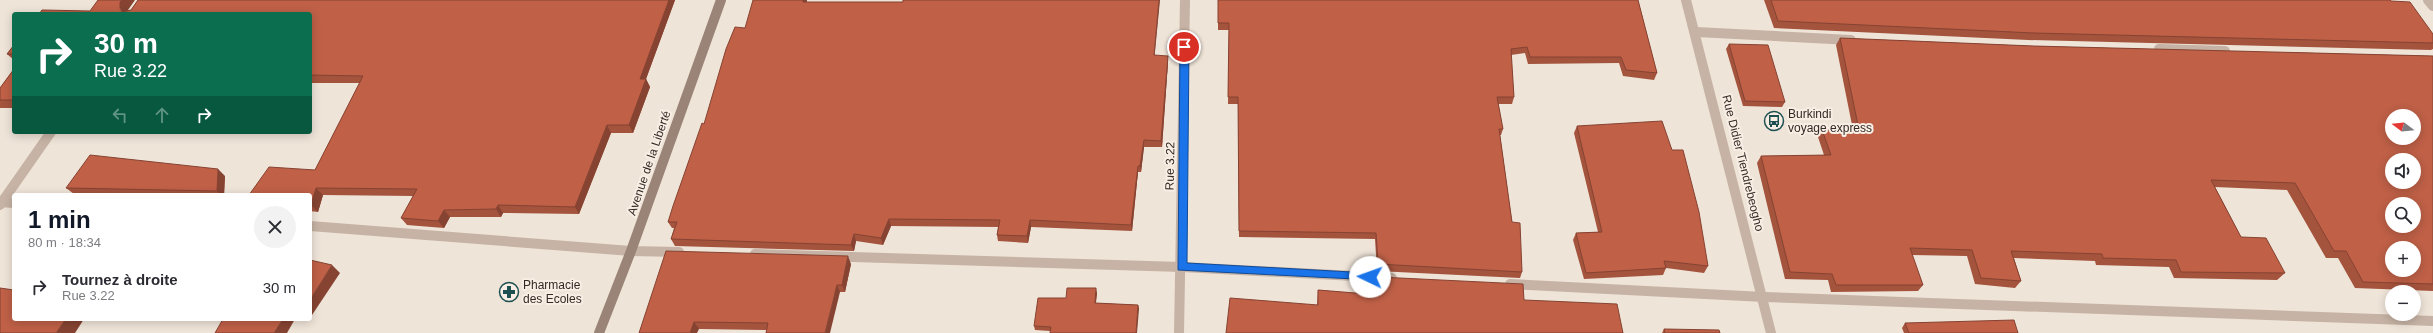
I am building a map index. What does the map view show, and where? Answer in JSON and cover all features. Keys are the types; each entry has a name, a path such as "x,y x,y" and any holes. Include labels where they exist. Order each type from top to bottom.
{"main road":[{"name":"Avenue de la Liberté","path":"599,333 631,251 721,0"}],"street":[{"name":"Rue 3.22","path":"1179,333 1182,267 1185,0"},
{"name":"Rue Didier Tiendrebeogho","path":"1686,0 1696,32 1764,297 1771,333"},
{"path":"2428,0 2433,6"},
{"path":"1696,32 1860,40"},
{"path":"2153,49 2238,51"},
{"path":"1,203 50,134"},
{"path":"1,203 12,203"},
{"path":"312,226 631,251 687,252"},
{"path":"743,254 1182,267 1405,279"},
{"path":"1501,284 1764,297 2433,321"}],"building":[{"path":"98,0 122,0 120,2 120,8 122,12 40,12 42,10 90,11"},
{"path":"138,0 669,0 640,79 646,79 629,125 607,125 575,207 498,205 496,209 444,210 438,221 401,218 417,189 316,188 312,202 312,193 250,193 269,167 315,170 363,76 312,75 312,12 122,12 131,10"},
{"path":"753,0 803,0 803,2 903,2 903,0 1159,0 1154,55 1168,56 1161,141 1144,140 1140,166 1138,166 1131,225 1030,220 1027,236 997,235 1000,220 889,219 881,238 854,234 851,245 671,239 677,222 668,222 702,123 704,124 726,49 735,27 745,28"},
{"path":"1218,0 1638,0 1657,73 1626,70 1621,57 1530,57 1527,47 1511,49 1514,97 1497,97 1503,129 1499,129 1512,222 1520,223 1522,272 1378,264 1376,233 1239,231 1238,97 1228,97 1229,23 1218,23"},
{"path":"1771,0 2390,0 2410,2 2433,34 2433,43 2034,33 1778,21"},
{"path":"1840,38 2033,46 2433,56 2433,284 2363,282 2346,251 2334,251 2295,183 2211,180 2241,237 2266,238 2285,273 2181,272 2176,260 2103,258 2102,254 2011,251 2021,281 1981,278 1972,250 1910,248 1923,285 1836,285 1832,274 1790,272 1761,156 1831,155 1822,130 1859,130"},
{"path":"1729,44 1768,45 1785,102 1745,101"},
{"path":"12,48 12,54 7,54"},
{"path":"12,72 12,100 0,100 0,88"},
{"path":"1662,121 1672,150 1683,150 1699,212 1708,266 1664,261 1666,268 1586,273 1576,233 1602,232 1577,126"},
{"path":"90,155 218,169 217,191 66,188"},
{"path":"666,251 848,256 842,285 837,285 825,333 766,333 768,323 694,322 690,333 639,333"},
{"path":"312,260 332,265 312,297"},
{"path":"1379,277 1523,284 1524,300 1617,304 1623,333 1226,333 1230,298 1318,305 1318,290 1380,295"},
{"path":"0,288 12,290 12,321 65,321 56,333 0,333"},
{"path":"1067,288 1096,288 1095,303 1138,305 1136,333 1050,333 1051,327 1034,326 1038,298 1066,298"},
{"path":"2014,320 2018,333 1909,333 1905,323"},
{"path":"222,321 282,321 274,333 215,333"},
{"path":"1664,329 1719,330 1720,333 1665,333"}],"place":[{"name":"Burkindi voyage express","path":"1774,121"},
{"name":"Pharmacie des Ecoles","path":"509,292"}],"route":[{"path":"1184,47 1182,267 1370,277"}]}
